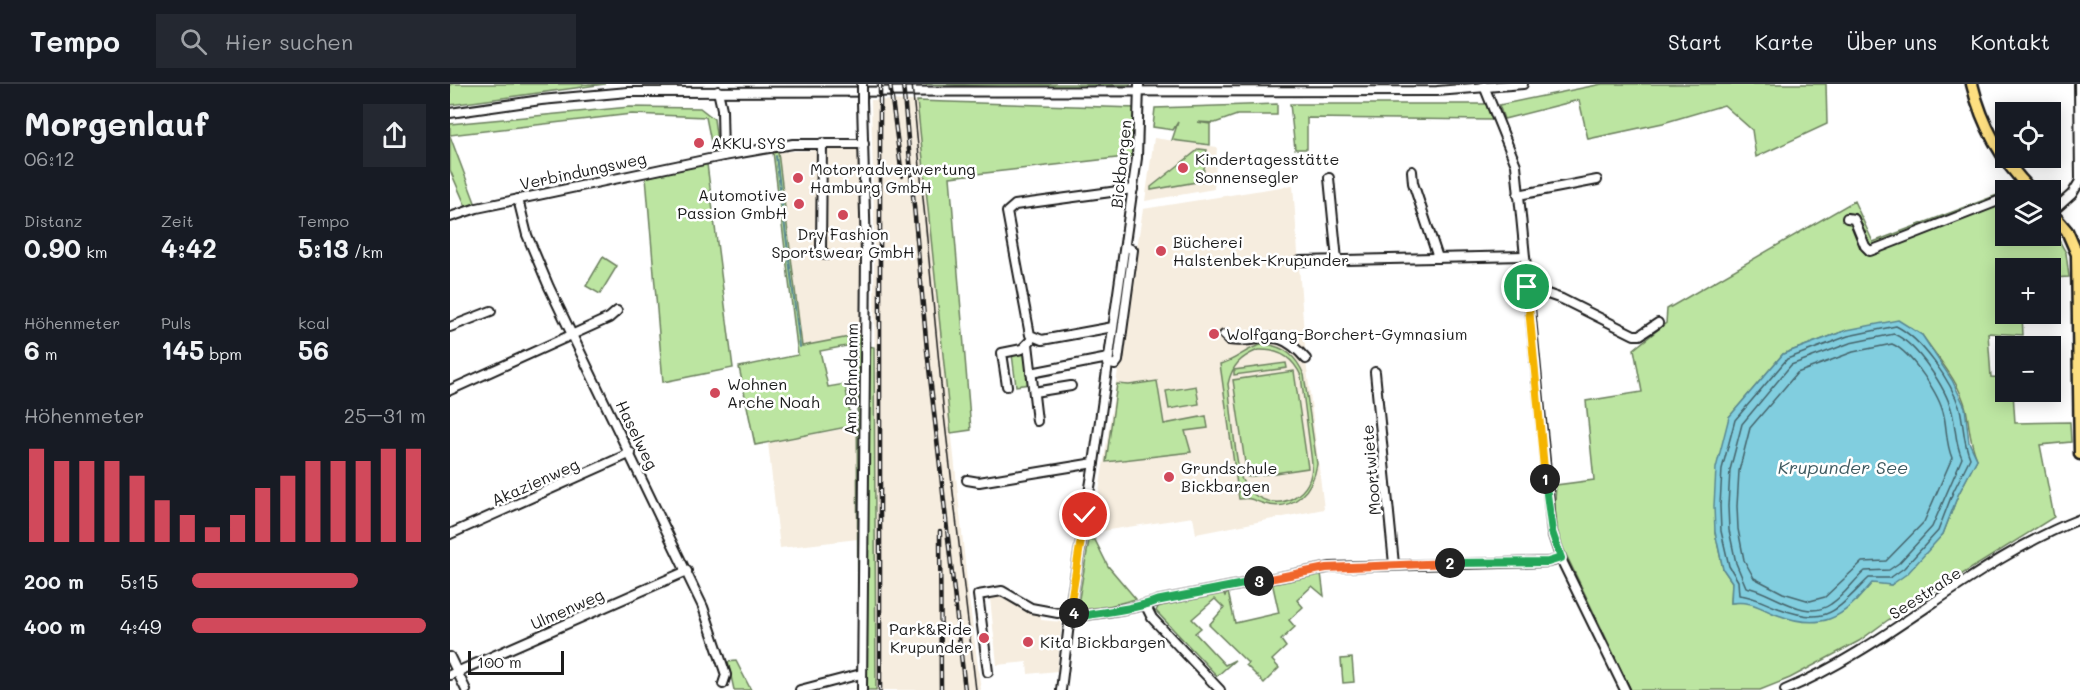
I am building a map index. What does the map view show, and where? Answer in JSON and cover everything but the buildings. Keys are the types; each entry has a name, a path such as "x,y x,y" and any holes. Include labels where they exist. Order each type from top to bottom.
{"main road":[{"path":"1972,84 1984,123 1999,152 2019,180"},
{"path":"2061,225 2073,242 2080,277 2080,454"}],"street":[{"name":"Am Bahndamm","path":"862,84 866,254 862,690"},
{"path":"450,113 541,100 617,93 1523,84"},
{"path":"2061,203 2072,194 2080,181 2079,84"},
{"path":"1484,86 1514,159 1550,522 1561,558 1624,690"},
{"name":"Bickbargen","path":"1070,608 1094,463 1133,189 1137,158 1139,88"},
{"path":"718,91 722,109 723,156"},
{"path":"822,143 821,250 826,255"},
{"name":"Verbindungsweg","path":"450,217 477,208 723,156 793,144 864,144"},
{"path":"1412,171 1413,183 1438,258"},
{"path":"1329,178 1337,260"},
{"path":"1518,195 1597,180"},
{"path":"1037,421 1030,341 1006,217 1008,209 1015,205 1133,189"},
{"name":"Haselweg","path":"518,199 527,235 687,571 714,635 726,675 723,684"},
{"path":"1847,218 1854,219 1870,250 1995,202"},
{"name":"Bickbargen","path":"1108,360 1115,365 1119,361 1133,250 1125,246"},
{"path":"1300,261 1524,256"},
{"path":"1527,287 1562,299 1634,335 1640,335 1658,323"},
{"path":"450,327 491,310"},
{"path":"450,390 609,318 617,311"},
{"path":"1007,386 1002,353 1022,350 1030,341 1113,327"},
{"path":"1224,335 1229,340 1236,341 1260,337 1277,338 1290,343 1306,359"},
{"path":"1031,373 1108,360"},
{"name":"Moortwiete","path":"1375,372 1394,564"},
{"path":"1034,392 1071,386"},
{"name":"Akazienweg","path":"450,534 631,453"},
{"path":"967,480 980,482 1094,463"},
{"name":"Seestraße","path":"1785,690 1844,660 2043,534 2080,519"},
{"path":"1061,688 1069,624 1075,617 1131,606 1146,606 1156,601 1326,568 1394,564 1548,562 1561,558"},
{"name":"Ulmenweg","path":"454,673 687,571"},
{"path":"988,672 978,596 1002,591 1031,608 1058,613 1070,608 1075,617"},
{"path":"1146,606 1152,618 1220,690"},
{"path":"450,657 454,673 466,690"},
{"path":"800,690 861,674"}],"shaded area":[{"path":"871,100 917,101 968,591 981,690 876,690 874,215"},
{"name":"Kindertagesstätte Sonnensegler","path":"1154,138 1217,147 1214,189 1145,201"},
{"path":"854,148 861,152 860,335 802,347 778,152"},
{"name":"Wolfgang-Borchert-Gymnasium","path":"1293,185 1306,361 1324,509 1196,534 1193,517 1102,531 1099,492 1143,209"},
{"path":"857,426 858,539 780,548 768,443"},
{"name":"Kita Bickbargen","path":"1001,596 1026,610 1041,613 1041,620 1062,622 1057,671 1028,674 1027,662 997,665 990,598"}],"green space":[{"path":"450,84 605,84 450,105"},
{"path":"918,84 1130,84 1130,85 1041,88"},
{"path":"1602,84 1826,84 1827,124 1756,157 1752,130 1724,105 1663,123 1588,139 1579,100 1504,119 1499,105"},
{"path":"917,101 1136,108 1134,156 950,177 971,430 951,433"},
{"path":"1277,104 1277,115 1237,115 1215,123 1197,122 1210,124 1210,145 1172,140 1178,122 1173,130 1153,127 1155,108"},
{"path":"1290,104 1486,104 1492,120 1307,118 1307,149 1295,149"},
{"path":"630,107 700,108 714,119 718,149 713,152 706,117 632,114 450,135 450,124"},
{"path":"450,136 476,205 467,209 450,170"},
{"path":"1199,149 1207,150 1202,181 1151,190 1151,187"},
{"path":"773,152 778,152 802,346 860,335 859,344 874,347 876,690 858,690 857,344 820,351 828,387 845,384 852,426 755,445 739,367 798,355"},
{"path":"707,164 733,368 663,382 646,177"},
{"path":"1995,196 1995,246 2061,246 2061,244 2066,253 2069,277 2061,277 2061,258 1995,258 1995,324 2022,324 2023,335 1988,333 1991,377 1995,377 1995,402 2014,402 2015,423 2070,422 2071,442 2040,445 2054,517 1888,620 1859,641 1790,678 1760,690 1631,690 1560,542 1554,517 1556,485 1594,480 1586,401 1642,392 1634,349 1666,323 1667,309 1854,201 1873,242","holes":["1847,330 1922,335 1963,399 1977,459 1958,495 1943,534 1891,585 1872,582 1856,601 1775,614 1748,601 1731,603 1732,582 1723,569 1715,532 1729,417 1783,354"]},
{"path":"603,257 617,266 600,294 586,286"},
{"path":"1265,344 1284,350 1297,363 1304,375 1317,464 1315,474 1306,490 1293,502 1285,505 1275,506 1250,499 1239,499 1220,364","holes":["1258,350 1279,353 1289,359 1301,376 1312,463 1310,479 1305,488 1293,498 1279,502 1257,497 1242,480 1235,448 1228,384 1232,372 1242,359"]},
{"path":"1026,352 1030,384 1016,386 1012,354"},
{"path":"1286,363 1287,368 1234,375 1234,370"},
{"path":"1294,371 1308,468 1247,477 1233,380"},
{"path":"1157,381 1164,424 1206,416 1208,428 1185,431 1191,452 1106,462 1117,384 1129,385"},
{"path":"1196,386 1199,404 1169,409 1166,391"},
{"path":"1089,540 1095,540 1108,566 1136,599 1082,613 1077,610"},
{"path":"1321,573 1324,596 1312,586 1297,600 1303,607 1289,620 1295,627 1281,640 1286,647 1272,660 1279,668 1264,683 1246,665 1248,663 1209,625 1224,608 1215,599 1192,619 1201,628 1195,633 1225,665 1235,660 1217,676 1156,611 1162,605 1223,592 1225,596 1228,592 1235,623 1279,613 1272,582"},
{"path":"1352,658 1354,682 1343,683 1341,659"},
{"path":"736,661 751,690 734,690 728,662"}],"water":[{"name":"Krupunder See","path":"1898,320 1922,335 1952,380 1965,407 1969,442 1977,459 1958,495 1943,534 1908,573 1891,585 1872,583 1851,606 1830,619 1806,622 1775,614 1749,603 1731,603 1732,582 1723,569 1715,532 1714,506 1716,468 1729,417 1783,354 1847,330"}],"waterway":[{"path":"776,156 800,347"}],"tram line":[{"path":"912,84 944,415 976,690"}],"railway":[{"path":"880,84 880,690"},
{"path":"890,84 902,176"},
{"path":"903,84 927,350 965,690"},
{"path":"940,531 941,690"}],"place":[{"name":"AKKU SYS","path":"699,143"},
{"name":"Kindertagesstätte Sonnensegler","path":"1183,168"},
{"name":"Motorradverwertung Hamburg GmbH","path":"798,178"},
{"name":"Automotive Passion GmbH","path":"799,204"},
{"name":"Dry Fashion Sportswear GmbH","path":"843,215"},
{"name":"Bücherei Halstenbek-Krupunder","path":"1161,251"},
{"name":"Wolfgang-Borchert-Gymnasium","path":"1214,334"},
{"name":"Wohnen Arche Noah","path":"715,393"},
{"name":"Grundschule Bickbargen","path":"1169,477"},
{"name":"Park&Ride Krupunder","path":"984,638"},
{"name":"Kita Bickbargen","path":"1028,642"}],"route":[{"path":"1085,515 1070,608 1075,617 1131,606 1146,606 1156,601 1326,568 1548,562 1561,558 1550,522 1527,287"}]}
